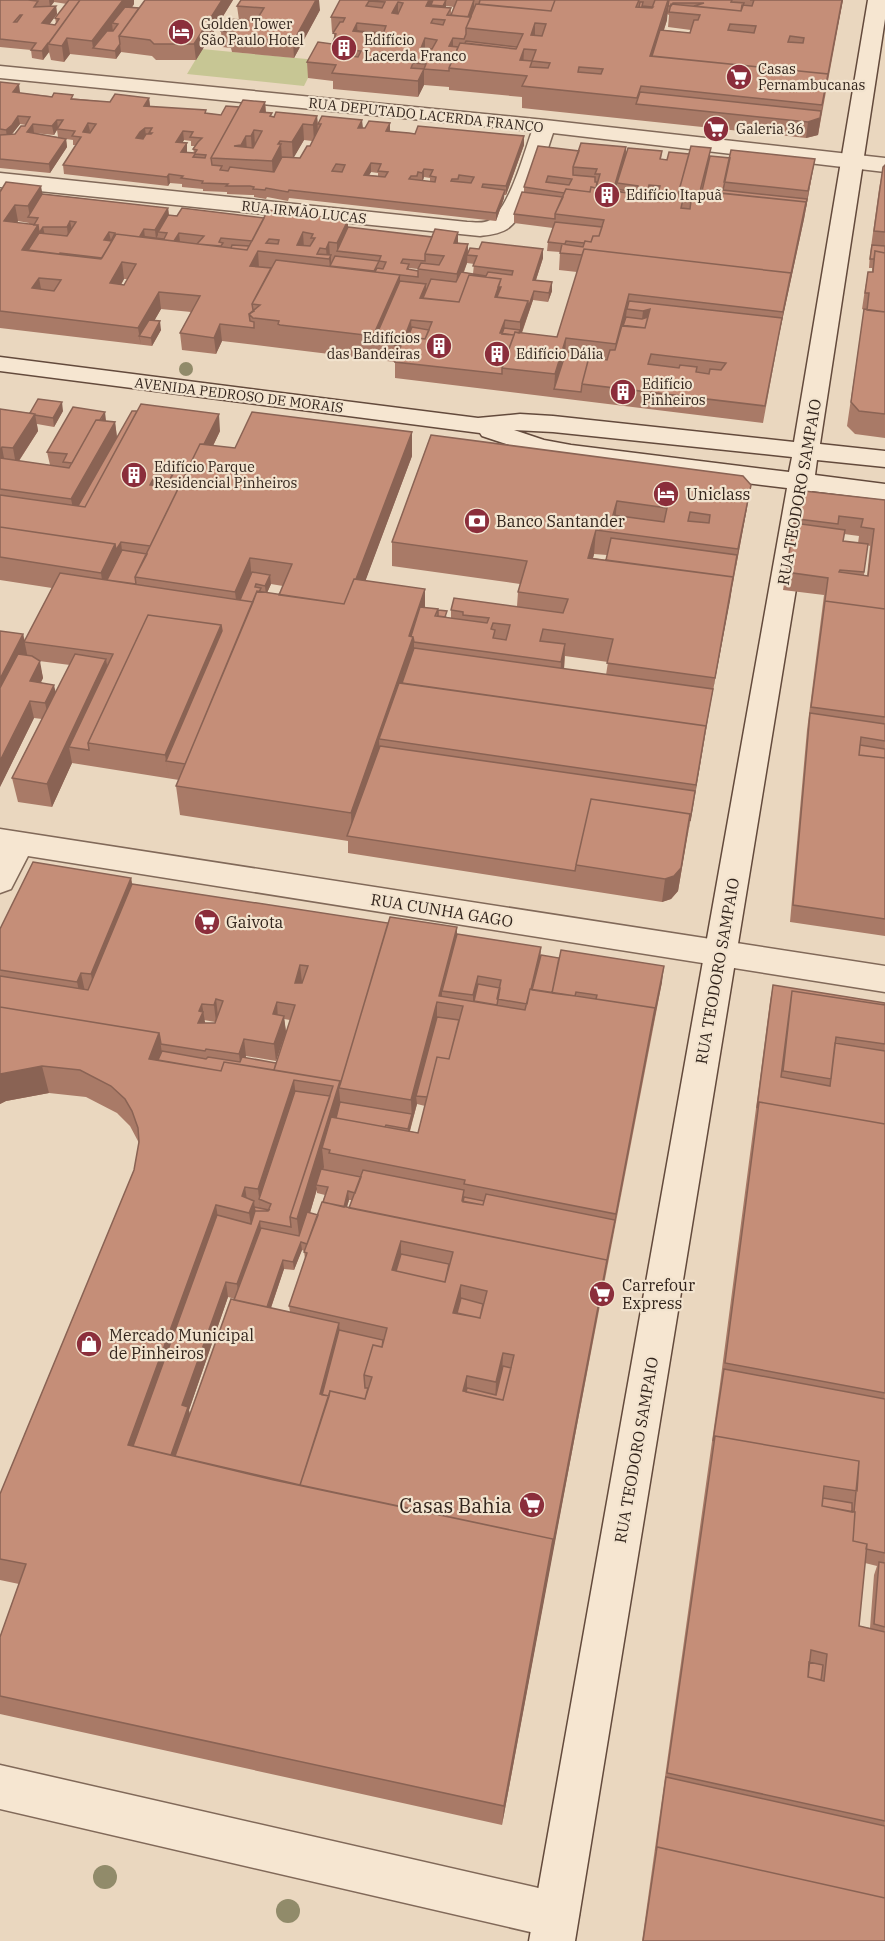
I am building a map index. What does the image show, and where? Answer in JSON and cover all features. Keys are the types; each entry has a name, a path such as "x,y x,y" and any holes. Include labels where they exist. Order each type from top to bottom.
{"main road":[{"name":"RUA TEODORO SAMPAIO","path":"554,1928 803,465 878,0"},
{"name":"RUA DEPUTADO LACERDA FRANCO","path":"0,72 545,126 885,165"},
{"name":"RUA IRMÃO LUCAS","path":"0,180 467,229 489,228 501,224 511,210 545,126"},
{"name":"AVENIDA PEDROSO DE MORAIS","path":"0,364 478,426 539,447 571,453 803,465 885,459"},
{"name":"AVENIDA PEDROSO DE MORAIS","path":"803,465 885,492"},
{"name":"RUA CUNHA GAGO","path":"9,842 885,979"},
{"path":"0,881 9,842"},
{"path":"0,1787 554,1928"}],"shaded area":[{"path":"202,49 317,60 304,86 187,74"}],"building":[{"path":"0,0 38,1 34,7 56,6 42,23 55,25 59,19 55,18 69,0 80,0 42,51 31,50 36,43 0,39"},
{"path":"80,0 123,0 92,41 67,38 62,46 48,44"},
{"path":"145,0 222,0 194,44 154,44 150,40 119,36"},
{"path":"241,0 316,0 293,42 230,36 233,32 221,31 228,19 256,21 264,8 237,6"},
{"path":"340,0 429,0 426,6 451,8 447,15 471,17 464,39 453,38 449,46 458,47 449,71 424,69 418,81 332,73 336,65 307,62 318,42 332,44 336,34 333,33 345,18 331,17","holes":["369,1 385,2 382,8 366,6","398,2 403,3 398,14 392,13","433,19 445,20 443,25 431,23","357,23 386,26 383,34 353,31","425,38 437,40 432,49 421,48","344,49 361,51 358,57 341,55","413,63 426,64 424,69 411,68"]},
{"path":"433,0 446,0 443,6 431,5"},
{"path":"457,0 474,0 468,17 451,15"},
{"path":"480,0 555,0 551,11 479,4"},
{"path":"555,0 639,0 636,7 652,8 655,0 668,0 650,56 828,74 822,105 641,86 637,98 522,86 527,76 449,68 460,43 516,49 523,34 466,28 476,4 551,11","holes":["535,23 546,24 542,36 531,35","524,49 536,50 532,61 520,60","532,61 550,63 548,68 530,67","579,67 603,69 601,74 578,72"]},
{"path":"669,0 732,0 731,2 744,3 741,11 694,6 704,3 673,3 668,6"},
{"path":"754,0 842,0 827,80 828,74 652,56 660,30 690,33 694,20 698,20 700,15 669,12 671,4 741,11 742,5 752,6","holes":["730,24 756,26 754,33 728,30","790,36 804,38 803,43 788,42"]},
{"path":"640,2 643,2 642,6 653,7 639,7"},
{"path":"125,7 139,8 119,36 120,44 115,51 93,48 107,31 113,31 118,24 112,23"},
{"path":"466,41 517,47 516,49 465,43"},
{"path":"0,82 19,84 13,92 52,97 54,93 73,95 71,99 110,102 115,94 149,98 144,106 206,110 205,113 221,115 226,106 239,107 211,158 212,165 222,166 220,170 228,171 230,167 274,172 282,157 300,158 307,146 310,146 321,124 318,124 322,116 362,120 358,128 365,128 369,121 390,123 386,131 415,134 418,126 524,136 506,186 483,184 482,187 505,190 496,213 289,190 288,192 266,188 265,190 253,189 254,187 250,186 202,183 203,181 169,174 167,177 63,165 81,137 72,136 75,131 57,129 63,120 57,120 52,126 33,124 27,132 66,139 49,164 0,159 0,135 15,134 21,126 25,126 30,117 18,116 6,130 0,129","holes":["88,123 96,124 90,133 83,132","145,128 152,128 149,133 151,134 146,134 143,139 136,138","183,131 193,132 190,137 202,138 193,149 197,150 195,153 181,152 187,143 176,142","195,154 206,155 205,158 193,157","371,163 381,164 378,171 388,172 385,177 364,175","336,164 345,165 342,172 332,171","424,169 433,170 430,176 436,177 435,182 409,179 411,176 417,176 418,172 422,173","459,175 474,177 471,183 451,181 458,179"]},
{"path":"640,92 821,111 820,118 808,122 636,104"},
{"path":"243,100 265,102 260,112 272,113 270,116 274,117 276,112 317,116 313,125 303,124 292,142 280,141 278,144 281,144 272,161 211,158","holes":["254,130 262,131 253,148 234,146 241,145 246,136 251,136"]},
{"path":"581,143 626,147 613,191 628,193 626,200 640,200 642,194 677,198 691,146 711,148 700,191 806,202 790,279 791,273 584,249 582,255 560,253 562,244 583,247 585,241 591,242 593,236 599,236 604,220 555,214 566,189 590,192 591,187 596,188 600,174 595,174 597,169 573,167","holes":["683,199 698,200 691,201 690,209 681,208"]},
{"path":"538,146 579,151 573,167 573,175 595,177 595,182 597,182 596,188 591,187 590,192 566,189 564,193 524,187","holes":["548,176 572,179 569,185 546,182"]},
{"path":"628,148 662,151 660,159 667,160 669,152 689,154 677,198 657,196 660,186 649,185 647,195 642,194 640,200 627,200 628,193 615,191 615,189 637,192 638,186 617,183"},
{"path":"731,150 815,159 808,191 724,182"},
{"path":"710,156 730,158 723,190 807,199 805,209 806,202 702,191"},
{"path":"885,165 885,232 874,231"},
{"path":"6,182 41,186 28,206 15,205 4,221 38,225 22,250 101,259 116,234 247,250 268,210 348,220 337,243 329,242 326,249 320,248 317,254 331,255 329,259 258,251 250,266 271,268 252,304 254,311 249,314 250,321 254,322 254,328 220,324 214,338 180,333 200,296 159,292 138,328 0,311 0,192","holes":["303,232 313,234 311,238 315,238 310,246 297,245","269,239 279,240 278,244 266,243","122,262 136,264 124,285 110,283","39,278 61,280 54,291 32,288"]},
{"path":"522,192 563,197 555,219 514,214"},
{"path":"42,194 168,208 155,230 144,229 140,236 164,239 167,233 158,232 168,215 177,216 182,208 264,218 252,241 221,238 219,242 223,243 221,246 197,244 204,236 179,233 174,241 116,234 102,258 28,250 39,233 38,225 34,225 38,218 28,217","holes":["70,221 76,222 67,236 39,233 43,227 67,227","109,232 115,233 111,241 104,240"]},
{"path":"555,222 602,227 599,236 593,236 591,242 566,241 565,244 548,242"},
{"path":"348,227 432,237 425,254 425,261 403,259 401,263 409,264 407,269 418,271 418,277 375,272 377,268 383,269 386,262 379,261 381,256 337,251"},
{"path":"435,229 458,232 454,243 468,244 457,274 418,269 421,263 439,265 444,256 425,254"},
{"path":"482,242 543,249 533,280 552,282 549,293 534,291 528,308 528,301 497,297 501,279 469,275 459,302 423,298 431,279 456,282 461,272 486,276 488,272 512,275 513,271 473,266 477,256 467,255 470,248 479,249"},
{"path":"232,245 249,246 247,250 231,248"},
{"path":"872,245 885,246 885,253 875,251 874,259 870,259"},
{"path":"584,249 791,273 783,312 629,294 616,344 566,338 555,374 502,368 515,332 557,337"},
{"path":"875,251 885,253 885,312 867,310 869,293 865,293 868,272 873,272"},
{"path":"335,256 379,261 374,271 330,266"},
{"path":"276,260 400,275 373,336 280,325 279,321 253,318 249,314 260,305 252,304"},
{"path":"469,275 501,279 495,297 528,301 520,322 505,320 500,333 514,335 502,374 395,362 401,346 373,343 400,281 426,284 420,298 459,302","holes":["411,320 432,322 425,339 405,336"]},
{"path":"629,301 782,318 765,406 582,384 589,357 607,360 610,350 615,350 622,325 645,328 650,309 643,311 627,309","holes":["651,354 726,363 721,370 710,369 709,374 696,372 697,367 680,365 679,368 648,364"]},
{"path":"864,309 885,312 885,414 859,411 851,402"},
{"path":"626,317 642,319 648,317 645,328 623,326"},
{"path":"149,320 160,321 151,338 139,336"},
{"path":"412,327 429,330 425,339 408,337"},
{"path":"504,328 520,330 514,335 502,334"},
{"path":"566,352 592,355 592,358 589,357 581,392 554,389"},
{"path":"38,399 62,402 53,418 30,413"},
{"path":"141,404 219,414 204,444 200,444 150,546 121,542 116,550 115,544 0,527 0,495 85,507","holes":["161,464 176,467 166,487 150,485"]},
{"path":"73,407 105,412 100,420 96,420 72,463 63,462 67,454 47,452"},
{"path":"0,409 35,414 13,448 2,447 0,450"},
{"path":"132,411 137,411 85,507 78,506"},
{"path":"252,412 412,432 356,579 354,579 344,604 279,595 292,564 250,558 235,592 135,577 200,444 235,448"},
{"path":"96,420 115,422 71,499 0,489 0,458 69,468"},
{"path":"431,435 743,476 751,485 738,549 596,530 588,558 733,577 715,678 607,663 613,639 543,629 540,641 565,644 561,662 414,642 411,636 420,607 438,609 435,616 487,623 489,618 463,615 463,612 451,610 454,598 563,613 568,599 518,592 527,561 392,542","holes":["617,501 667,508 664,522 613,515","690,512 710,515 709,523 688,521","493,623 510,625 506,640 493,638 495,630 491,629"]},
{"path":"162,472 173,474 166,487 155,485"},
{"path":"804,491 885,500 885,609 825,601 824,608 828,578 786,572 794,523 845,530 843,541 868,544 864,572 840,570 839,572 868,576 874,529 861,527 863,519 839,516 838,524 798,519"},
{"path":"0,527 115,544 101,573 0,557"},
{"path":"611,538 737,555 732,584 733,577 606,560"},
{"path":"122,550 147,554 135,577 136,584 107,580"},
{"path":"252,572 270,575 265,586 256,584 255,587 261,588 259,592 257,591 253,602 240,600"},
{"path":"60,573 253,602 185,764 166,761 222,631 221,625 148,615 88,743 89,750 69,747 113,654 24,642"},
{"path":"354,579 425,589 409,636 413,637 351,813 176,786 257,591 344,604"},
{"path":"825,601 885,609 885,717 811,707"},
{"path":"438,610 447,611 445,617 438,616"},
{"path":"148,615 221,625 165,755 88,743"},
{"path":"0,631 23,634 0,679"},
{"path":"414,648 713,689 705,732 706,726 402,683"},
{"path":"18,654 32,656 40,661 30,681 54,685 45,703 30,701 0,761 0,688"},
{"path":"75,654 106,659 47,784 12,778"},
{"path":"399,683 706,726 696,785 379,739"},
{"path":"810,713 885,724 885,741 861,737 859,755 885,758 885,919 793,905"},
{"path":"860,745 885,749 885,758 859,755"},
{"path":"380,746 695,791 690,821 690,814 591,799 575,871 347,836"},
{"path":"591,799 690,814 681,868 674,876 665,879 576,865"},
{"path":"33,862 131,878 91,974 81,973 77,982 0,970 0,929"},
{"path":"132,884 388,923 340,1085 340,1081 274,1070 295,1005 277,1002 273,1014 284,1016 274,1044 244,1039 239,1054 161,1044 159,1033 0,1007 0,976 88,990","holes":["300,965 308,966 302,983 295,983","216,999 223,1001 215,1023 198,1023 203,1012 199,1011 202,1004 214,1005"]},
{"path":"390,917 457,927 439,996 525,1010 530,989 655,1008 616,1214 464,1184 465,1180 329,1153 330,1150 322,1148 331,1117 418,1133 437,1057 449,1059 463,1006 437,1002 411,1100 339,1088"},
{"path":"457,934 541,947 527,1004 497,999 501,980 478,976 473,995 442,991"},
{"path":"561,950 664,966 654,1015 655,1008 596,999 597,995 576,992 575,996 552,993"},
{"path":"541,955 559,958 552,993 532,990"},
{"path":"478,984 500,988 497,1005 474,1001"},
{"path":"773,985 885,1003 885,1005 792,991 781,1077 830,1086 835,1043 885,1051 885,1124 759,1102 757,1108"},
{"path":"792,991 885,1005 885,1044 836,1037 831,1079 783,1071"},
{"path":"0,1007 159,1033 149,1059 221,1071 224,1062 340,1081 297,1219 290,1217 333,1086 294,1080 258,1189 245,1187 242,1196 254,1201 249,1213 216,1205 128,1445 274,1480 553,1539 504,1806 0,1696 0,1637 26,1564 0,1559 0,1494 134,1170 139,1142 138,1128 125,1099 111,1086 80,1070 42,1066 0,1074"},
{"path":"437,1017 459,1020 449,1059 437,1057 427,1097 416,1096"},
{"path":"162,1051 206,1059 208,1057 240,1062 242,1057 276,1063 274,1070 224,1062 221,1071 158,1060"},
{"path":"295,1091 330,1096 290,1217 291,1227 260,1221 237,1284 226,1282 182,1405 188,1407 171,1455 133,1446 217,1215 251,1224 255,1211 268,1211 271,1204 259,1199"},
{"path":"340,1102 412,1114 408,1129 336,1118"},
{"path":"759,1102 885,1124 885,1393 725,1363"},
{"path":"321,1169 361,1177 355,1193 348,1191 344,1207 323,1202 328,1187 316,1185"},
{"path":"363,1170 464,1190 462,1201 483,1205 486,1194 615,1220 607,1260 349,1208"},
{"path":"464,1197 484,1201 483,1205 463,1202"},
{"path":"322,1202 607,1260 553,1543 553,1539 300,1485 330,1391 365,1399 372,1377 364,1375 373,1345 382,1347 387,1328 289,1306 307,1253 304,1252","holes":["401,1241 453,1252 445,1282 392,1270","461,1285 487,1291 480,1318 453,1313","503,1353 514,1355 503,1400 463,1391 467,1376 496,1382"]},
{"path":"254,1207 269,1210 255,1211"},
{"path":"307,1212 318,1215 307,1244 301,1242 293,1262 283,1260 267,1307 234,1300 261,1228 299,1236"},
{"path":"401,1254 449,1264 445,1282 396,1271"},
{"path":"461,1298 483,1304 480,1318 457,1313"},
{"path":"231,1299 339,1323 320,1394 329,1396 300,1485 175,1456"},
{"path":"339,1330 383,1340 382,1347 373,1345 364,1375 365,1388 368,1388 365,1399 330,1391 329,1396 322,1395"},
{"path":"503,1366 511,1368 503,1400 466,1392 467,1388 496,1395"},
{"path":"724,1369 885,1399 885,1553 866,1549 867,1544 853,1541 859,1461 715,1436 713,1441"},
{"path":"715,1436 859,1461 857,1491 824,1486 822,1506 855,1512 853,1541 867,1544 859,1626 885,1632 885,1821 667,1773","holes":["811,1650 827,1654 824,1681 808,1677"]},
{"path":"823,1498 852,1503 852,1512 822,1506"},
{"path":"879,1562 885,1563 885,1627 874,1624"},
{"path":"809,1662 823,1665 821,1680 808,1677"},
{"path":"666,1777 885,1826 885,1898 657,1847 656,1851"},
{"path":"657,1847 885,1898 885,1941 643,1941"}],"place":[{"name":"Golden Tower São Paulo Hotel","path":"181,32"},
{"name":"Edifício Lacerda Franco","path":"344,48"},
{"name":"Casas Pernambucanas","path":"739,77"},
{"name":"Galeria 36","path":"716,129"},
{"name":"Edifício Itapuã","path":"607,195"},
{"name":"Edifícios das Bandeiras","path":"439,346"},
{"name":"Edifício Dália","path":"497,354"},
{"name":"Edifício Pinheiros","path":"623,392"},
{"name":"Edifício Parque Residencial Pinheiros","path":"134,475"},
{"name":"Uniclass","path":"666,494"},
{"name":"Banco Santander","path":"477,521"},
{"name":"Gaivota","path":"207,922"},
{"name":"Carrefour Express","path":"602,1294"},
{"name":"Mercado Municipal de Pinheiros","path":"89,1344"},
{"name":"Casas Bahia","path":"532,1505"}]}
